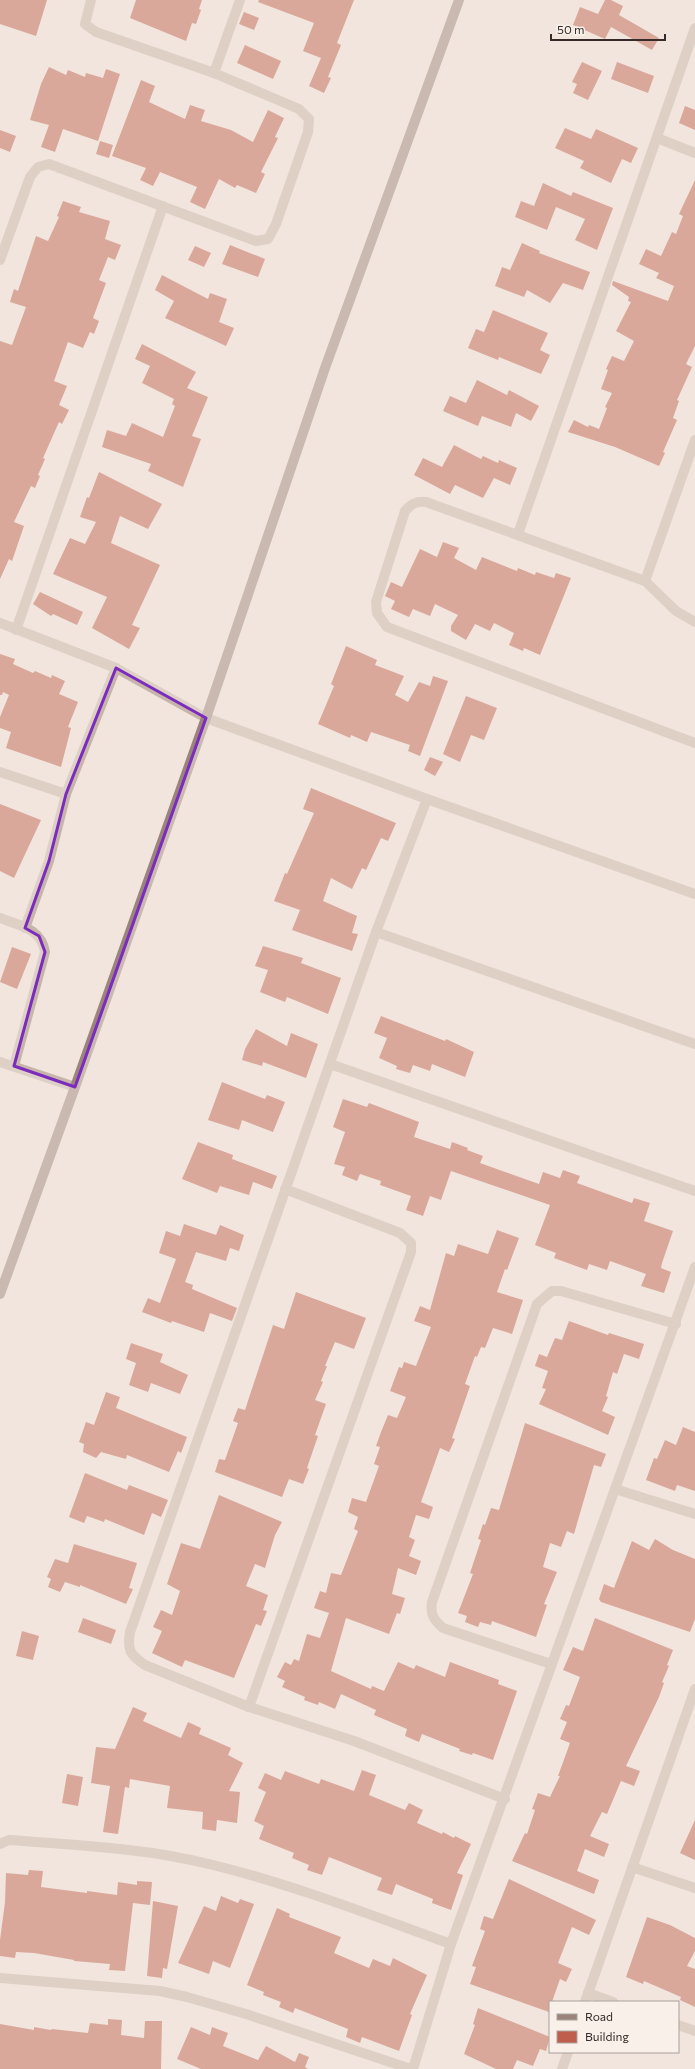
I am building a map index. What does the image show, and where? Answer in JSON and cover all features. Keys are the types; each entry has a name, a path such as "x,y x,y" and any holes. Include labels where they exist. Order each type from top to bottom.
{"street":[{"path":"0,260 30,177 38,167 49,164 256,241 268,239 276,224 308,132 309,119 299,109 214,73 96,32 85,24 91,0"},
{"path":"214,73 240,0"},
{"path":"0,1294 206,718 325,368 458,0"},
{"path":"518,534 695,28"},
{"path":"657,138 695,153"},
{"path":"16,630 163,206"},
{"path":"645,580 695,440"},
{"path":"695,622 676,611 645,580 518,534 426,502 418,501 410,505 405,512 376,602 377,613 388,627 695,743"},
{"path":"0,623 116,668 206,718 427,800 695,894"},
{"path":"25,928 49,861 66,794 116,668"},
{"path":"0,772 66,794"},
{"path":"427,800 376,932 285,1189 130,1632 128,1645 133,1657 145,1665 249,1707 354,1741 505,1799"},
{"path":"0,918 25,928 39,936 43,942 45,952 14,1066"},
{"path":"376,932 695,1044"},
{"path":"0,1062 75,1087"},
{"path":"330,1064 695,1191"},
{"path":"249,1707 411,1252 411,1243 400,1233 285,1189"},
{"path":"0,1978 160,1991 246,2014 412,2069 451,1944 505,1799 551,1664 676,1324 695,1267"},
{"path":"551,1664 443,1628 434,1619 430,1611 537,1304 552,1291 561,1291 676,1324"},
{"path":"615,1489 695,1514"},
{"path":"606,2001 587,1998 695,1689"},
{"path":"0,1844 9,1840 131,1850 212,1865 303,1891 451,1944"},
{"path":"632,1868 695,1888"},
{"path":"679,2025 695,2031"},
{"path":"562,2069 568,2053"}],"highlighted area":[{"path":"116,668 206,718 75,1087 14,1066 45,952 39,936 25,928 49,861 66,794"}],"building":[{"path":"0,0 47,0 36,36 0,24"},
{"path":"136,0 202,0 199,9 201,10 196,24 192,23 186,41 130,18"},
{"path":"259,0 354,0 337,43 341,45 328,77 331,78 324,93 309,86 321,58 303,51 314,23 258,2"},
{"path":"605,0 611,0 623,6 619,15 659,38 652,50 611,27 605,39 573,25 580,7 598,14"},
{"path":"244,12 259,18 254,30 239,24"},
{"path":"245,45 281,61 273,79 237,63"},
{"path":"582,62 602,71 588,100 573,93 577,84 572,82"},
{"path":"617,62 654,76 648,93 611,79"},
{"path":"49,67 66,75 68,70 85,77 86,73 103,78 106,69 120,74 98,141 63,129 55,152 41,147 49,125 30,120 41,84"},
{"path":"141,80 155,86 149,102 185,119 190,105 205,110 201,121 231,130 253,142 268,110 284,118 275,137 278,138 261,172 265,174 256,193 237,185 235,188 219,179 205,209 190,202 197,187 160,172 153,186 140,180 146,168 112,156"},
{"path":"685,106 695,110 695,130 679,123"},
{"path":"565,128 591,139 596,129 638,148 631,163 622,159 611,183 580,168 584,161 555,148"},
{"path":"0,130 16,136 10,152 0,148"},
{"path":"100,141 113,145 109,158 96,154"},
{"path":"695,180 695,346 686,364 692,367 677,400 679,401 673,418 677,420 663,452 665,453 659,466 615,447 568,432 574,420 588,427 589,425 599,429 607,408 605,407 612,393 601,389 608,370 606,369 612,356 624,361 634,341 616,331 631,302 628,301 629,297 612,285 613,281 668,301 674,286 656,278 659,273 639,264 646,249 661,256 672,232 676,234 683,216 679,214"},
{"path":"543,183 571,196 573,192 613,208 597,250 575,240 585,219 556,207 547,230 515,217 521,201 534,206"},
{"path":"63,201 81,207 79,212 110,221 105,239 121,245 115,260 108,257 99,280 106,283 93,318 99,321 94,334 90,332 83,348 68,342 54,381 67,386 59,405 69,410 62,424 59,422 43,458 45,459 38,475 40,476 35,488 31,486 14,522 24,526 12,561 9,559 0,579 0,341 12,345 26,307 10,302 14,289 18,291 36,236 48,241 59,217 57,216"},
{"path":"522,243 540,251 539,253 590,272 583,290 563,283 550,303 527,290 524,297 495,286 502,267 510,270"},
{"path":"230,245 265,259 258,277 222,264"},
{"path":"195,246 211,253 204,267 188,260"},
{"path":"162,275 208,299 210,293 227,299 219,322 234,328 226,346 165,318 174,301 155,290"},
{"path":"493,310 548,333 540,350 550,355 541,374 499,357 498,360 468,348 476,329 484,332"},
{"path":"142,344 196,372 187,388 208,397 192,436 201,439 183,487 148,471 151,464 102,447 107,430 126,436 132,423 163,437 175,406 172,404 174,399 142,383 150,366 135,359"},
{"path":"477,380 507,395 509,390 539,406 531,421 516,413 511,427 482,416 478,426 443,411 450,396 466,403"},
{"path":"454,445 481,459 483,456 498,463 499,460 517,468 510,485 494,478 483,498 455,485 450,494 414,475 423,458 442,467"},
{"path":"99,472 162,504 148,529 120,516 111,543 160,565 132,625 140,628 129,649 92,628 107,597 53,574 70,538 85,544 96,522 80,517 87,497 89,498"},
{"path":"443,542 459,548 454,558 476,570 482,557 517,571 518,568 535,575 536,572 554,578 556,573 571,578 540,655 524,648 523,651 509,645 514,633 494,623 490,631 475,624 466,640 451,631 451,626 458,615 435,604 430,616 413,609 409,617 391,609 395,601 385,596 391,582 402,587 420,549 437,557"},
{"path":"40,592 83,612 77,625 53,614 51,616 33,604"},
{"path":"346,646 377,660 375,665 404,676 395,695 408,702 419,682 430,686 433,676 448,681 420,756 408,751 410,745 371,732 367,742 351,735 350,738 318,724 334,686 331,684"},
{"path":"0,654 15,659 13,664 33,673 35,671 51,678 52,675 65,681 59,694 78,702 68,727 71,728 61,767 6,748 11,732 0,728 0,717 9,695 3,692 2,695 0,695"},
{"path":"466,696 497,708 484,740 471,735 460,762 443,754"},
{"path":"430,757 443,762 435,776 424,770"},
{"path":"311,788 396,823 388,841 381,838 366,870 362,868 352,889 331,878 323,901 357,916 352,933 358,934 352,951 292,930 300,910 274,901 285,873 287,874 314,813 303,809"},
{"path":"0,804 41,820 14,878 0,871"},
{"path":"263,946 303,958 301,963 341,978 328,1014 287,997 285,1002 260,992 268,970 255,966"},
{"path":"12,947 31,954 17,989 0,982"},
{"path":"381,1016 445,1041 446,1039 474,1052 465,1077 432,1064 430,1071 413,1065 410,1073 396,1069 397,1066 379,1058 387,1038 374,1033"},
{"path":"256,1029 287,1046 291,1033 318,1044 306,1078 263,1062 262,1066 242,1060 245,1049"},
{"path":"222,1082 265,1099 267,1095 285,1102 273,1132 242,1120 239,1130 208,1120"},
{"path":"343,1099 367,1107 369,1103 419,1122 414,1137 450,1149 452,1142 468,1148 467,1150 483,1156 480,1163 539,1184 543,1172 560,1178 563,1170 580,1176 577,1183 632,1203 634,1198 650,1203 644,1221 673,1231 661,1268 671,1272 664,1293 641,1286 646,1274 610,1261 607,1270 589,1264 587,1270 554,1258 556,1253 535,1245 550,1205 451,1171 441,1200 430,1196 423,1216 406,1210 411,1196 380,1185 381,1181 360,1174 357,1181 342,1175 345,1167 334,1164 345,1132 333,1127"},
{"path":"198,1142 233,1155 232,1159 277,1176 272,1189 253,1182 249,1195 220,1186 217,1193 182,1179"},
{"path":"184,1224 216,1235 220,1225 244,1235 239,1251 230,1248 226,1261 196,1252 185,1282 193,1285 192,1289 237,1308 232,1321 210,1313 204,1332 172,1321 171,1323 142,1312 148,1298 160,1303 176,1259 159,1253 166,1231 180,1236"},
{"path":"497,1230 519,1238 507,1270 505,1269 497,1292 523,1300 512,1334 493,1328 485,1348 481,1347 477,1357 475,1356 465,1384 470,1386 452,1438 455,1439 449,1452 440,1448 421,1502 433,1507 429,1519 416,1515 409,1537 415,1540 409,1556 421,1561 416,1575 398,1568 392,1594 405,1598 400,1614 397,1613 389,1634 346,1618 331,1671 371,1689 372,1686 384,1691 398,1662 414,1669 416,1665 445,1677 450,1662 499,1680 498,1684 517,1691 493,1760 473,1753 472,1755 459,1751 460,1749 422,1734 419,1742 405,1736 407,1729 374,1715 376,1710 341,1694 335,1709 319,1702 318,1705 304,1700 305,1697 282,1687 285,1681 277,1677 285,1662 291,1665 294,1659 299,1661 307,1634 320,1638 329,1613 314,1608 320,1591 326,1593 331,1573 341,1575 358,1531 354,1529 358,1517 348,1512 352,1498 366,1502 379,1466 374,1464 380,1447 376,1446 381,1432 388,1415 397,1418 406,1397 390,1391 399,1367 402,1368 404,1362 416,1366 431,1327 414,1321 420,1306 430,1310 446,1253 454,1256 458,1244 488,1254"},
{"path":"296,1292 366,1318 354,1349 335,1342 325,1366 327,1366 321,1381 323,1382 315,1400 326,1404 315,1435 318,1436 307,1468 309,1469 303,1484 289,1479 282,1497 215,1472 219,1459 225,1460 238,1423 233,1421 238,1408 245,1410 273,1325 284,1329"},
{"path":"569,1321 608,1335 609,1333 644,1344 639,1359 624,1354 617,1374 613,1372 606,1396 608,1397 602,1411 615,1417 608,1435 539,1404 546,1389 542,1388 548,1371 535,1366 539,1354 547,1357 555,1338 562,1340"},
{"path":"131,1343 163,1354 160,1362 188,1375 180,1394 151,1383 148,1392 129,1385 136,1363 126,1359"},
{"path":"106,1392 120,1397 116,1408 187,1437 181,1453 178,1451 169,1472 127,1455 126,1459 101,1452 96,1458 83,1452 84,1444 79,1442 86,1422 94,1425"},
{"path":"525,1423 606,1454 601,1467 594,1465 574,1534 567,1531 561,1547 550,1543 543,1567 557,1572 544,1604 547,1605 536,1637 492,1621 491,1625 480,1622 478,1627 465,1622 467,1616 458,1613 473,1574 470,1573 481,1540 478,1539 483,1524 485,1525 491,1508 499,1510"},
{"path":"683,1427 695,1432 695,1491 677,1485 675,1491 646,1480 654,1458 657,1459 665,1440 676,1445"},
{"path":"85,1473 127,1490 129,1485 168,1500 161,1517 152,1513 144,1535 105,1519 104,1522 87,1516 84,1523 69,1517"},
{"path":"219,1495 282,1522 275,1535 265,1568 255,1564 246,1586 268,1595 263,1610 267,1611 261,1626 256,1624 234,1678 185,1660 182,1667 152,1653 162,1631 153,1627 161,1610 172,1615 180,1591 167,1584 181,1543 200,1549"},
{"path":"655,1539 673,1550 695,1559 695,1619 690,1632 601,1602 599,1599 604,1584 614,1588 632,1541 649,1550"},
{"path":"74,1544 137,1563 129,1588 133,1589 126,1604 80,1585 80,1587 65,1582 60,1592 48,1587 51,1579 47,1577 55,1559 68,1563"},
{"path":"83,1618 116,1630 111,1644 78,1632"},
{"path":"595,1618 673,1650 667,1665 669,1666 662,1682 664,1683 659,1697 626,1766 640,1771 634,1786 621,1781 607,1814 602,1812 590,1836 609,1844 604,1857 585,1849 577,1871 599,1880 594,1894 512,1861 525,1833 527,1834 535,1810 532,1809 538,1793 550,1797 560,1776 558,1776 570,1743 560,1739 567,1722 560,1719 566,1705 569,1706 580,1677 563,1670 573,1647 583,1651"},
{"path":"22,1631 39,1636 33,1660 16,1656"},
{"path":"133,1707 147,1713 143,1721 181,1738 188,1722 201,1728 199,1734 231,1748 228,1755 243,1763 229,1791 240,1792 237,1823 217,1820 216,1831 202,1829 203,1812 167,1808 170,1786 130,1779 129,1788 125,1787 118,1834 103,1832 110,1786 91,1783 96,1747 115,1749"},
{"path":"362,1770 376,1775 369,1795 405,1810 409,1803 423,1810 417,1823 442,1834 443,1832 454,1838 455,1836 471,1844 457,1873 463,1875 451,1910 432,1903 433,1899 396,1884 392,1895 377,1890 382,1878 329,1857 322,1875 307,1870 309,1865 292,1858 294,1853 259,1839 264,1826 254,1821 266,1792 258,1788 265,1773 281,1780 285,1771 319,1784 321,1779 354,1791"},
{"path":"67,1774 83,1777 78,1806 62,1803"},
{"path":"695,1820 695,1860 680,1853"},
{"path":"29,1870 43,1871 41,1887 87,1893 87,1891 117,1895 118,1882 137,1885 137,1881 152,1882 150,1905 133,1903 125,1971 109,1970 110,1964 74,1961 34,1953 16,1952 15,1958 0,1956 6,1873 28,1875"},
{"path":"509,1879 596,1920 589,1935 572,1927 558,1963 572,1969 566,1982 560,1979 552,2001 549,2001 549,2012 470,1984 476,1967 472,1966 485,1931 480,1929 484,1916 493,1919"},
{"path":"221,1896 238,1903 240,1899 254,1904 230,1968 213,1961 209,1974 178,1963 204,1906 216,1911"},
{"path":"153,1901 178,1906 167,1969 163,1968 162,1978 147,1976"},
{"path":"277,1908 290,1914 289,1917 341,1937 334,1953 369,1968 373,1959 390,1966 393,1958 427,1975 410,2014 412,2015 399,2051 362,2037 360,2043 346,2037 348,2029 295,2008 293,2013 279,2007 281,2002 263,1995 264,1992 247,1985"},
{"path":"647,1917 670,1925 695,1938 695,1951 687,1966 695,1969 695,2007 680,2000 681,1997 644,1981 643,1984 626,1977"},
{"path":"478,2008 549,2037 546,2051 540,2049 533,2066 517,2060 513,2069 496,2069 464,2054 475,2025 473,2024"},
{"path":"108,2019 122,2020 121,2035 144,2038 145,2021 162,2021 161,2069 0,2069 0,2024 34,2030 34,2027 88,2033 90,2023 108,2025"},
{"path":"191,2027 210,2035 212,2027 228,2033 223,2046 258,2060 266,2046 295,2062 299,2053 309,2057 305,2067 308,2069 201,2069 177,2059"}]}
